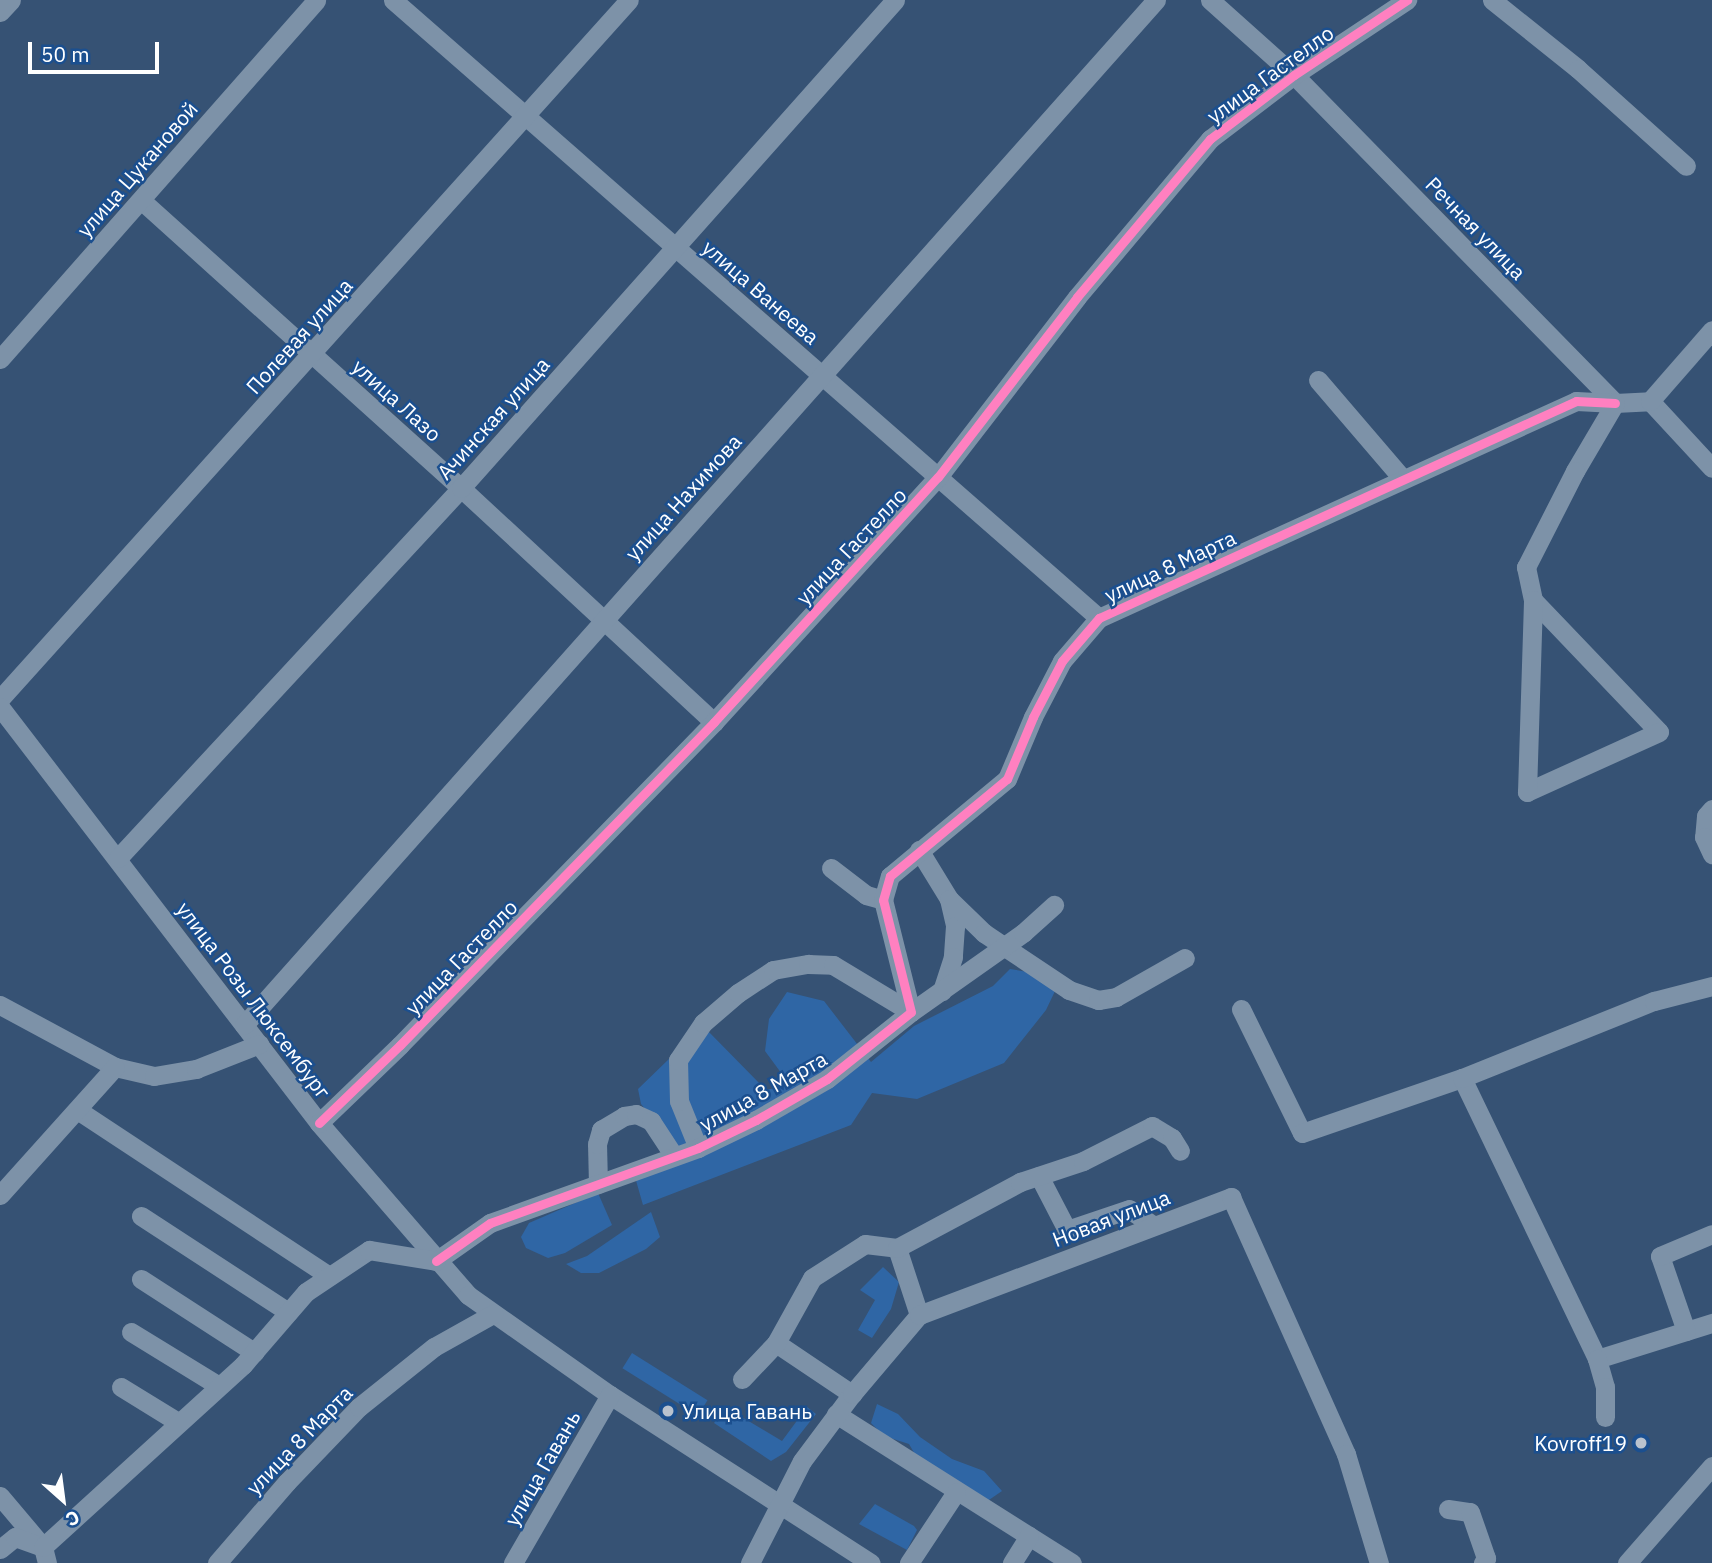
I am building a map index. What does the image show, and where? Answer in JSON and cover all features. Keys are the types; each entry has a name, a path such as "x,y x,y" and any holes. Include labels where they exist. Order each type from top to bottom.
{"street":[{"path":"0,12 10,0"},
{"name":"улица Цукановой","path":"20,337 316,0"},
{"name":"улица Ванеева","path":"393,0 1099,618"},
{"name":"Полевая улица","path":"0,699 629,0"},
{"name":"Ачинская улица","path":"118,859 461,488 895,0"},
{"name":"улица Нахимова","path":"244,1025 1156,0"},
{"name":"Речная улица","path":"1210,0 1294,75 1615,403"},
{"name":"улица Гастелло","path":"319,1124 400,1045 714,722 938,477 1077,297 1210,139 1294,75 1407,0"},
{"path":"1492,0 1578,69 1686,166"},
{"name":"улица Лазо","path":"141,200 461,488 714,722"},
{"path":"1533,600 1659,732 1527,792 1533,600 1526,567 1575,471 1615,403 1650,401 1712,330"},
{"path":"0,347 20,337"},
{"path":"0,359 20,337"},
{"path":"1318,380 1402,478"},
{"name":"улица 8 Марта","path":"883,900 890,876 1007,779 1033,717 1062,660 1099,618 1576,401 1615,403"},
{"path":"1650,401 1712,468"},
{"name":"улица Розы Люксембург","path":"0,707 319,1124 468,1295 610,1395 872,1563"},
{"path":"1712,809 1706,816 1704,837 1712,854"},
{"path":"919,850 949,899 984,933 1069,990 1098,1000 1116,997 1185,958"},
{"path":"831,868 866,895 883,900 911,1012"},
{"path":"942,991 953,957 955,926 949,899"},
{"name":"улица 8 Марта","path":"436,1261 490,1223 698,1148 756,1120 827,1079 911,1012 1004,947 1054,905"},
{"path":"698,1148 679,1101 678,1060 703,1023 738,993 773,970 808,964 832,965 911,1012"},
{"path":"1241,1009 1303,1133 1462,1078 1654,1001 1712,986"},
{"path":"0,1005 115,1067 154,1076 196,1069 258,1044"},
{"path":"0,1195 79,1111 115,1067"},
{"path":"1462,1078 1597,1359 1605,1387 1605,1417"},
{"path":"79,1111 329,1276"},
{"path":"598,1184 597,1144 601,1130 624,1116 636,1114 651,1121 674,1156"},
{"path":"742,1379 776,1343 812,1278 865,1244 897,1248 1020,1182 1083,1161 1152,1126 1172,1138 1180,1151"},
{"path":"1039,1175 1068,1230 1129,1209 1154,1226"},
{"name":"Новая улица","path":"750,1563 802,1461 852,1394 919,1315 1231,1197 1346,1454 1379,1563"},
{"path":"141,1216 288,1312"},
{"path":"1686,1331 1660,1256 1712,1234"},
{"path":"897,1248 919,1315"},
{"path":"45,1555 178,1422 254,1352 306,1292 369,1250 436,1261"},
{"path":"141,1279 254,1352"},
{"name":"улица 8 Марта","path":"217,1563 287,1482 359,1407 434,1347 493,1314"},
{"path":"1597,1359 1712,1323"},
{"path":"131,1332 219,1386"},
{"path":"776,1343 852,1394"},
{"path":"121,1387 178,1422"},
{"name":"улица Гавань","path":"513,1563 610,1395"},
{"path":"836,1414 1072,1563"},
{"path":"1635,1560 1712,1466"},
{"path":"909,1563 956,1492"},
{"path":"0,1496 45,1555"},
{"path":"1448,1509 1470,1512 1486,1558 1483,1563"},
{"path":"1012,1563 1029,1536"},
{"path":"0,1549 15,1537 45,1555"}],"shaded area":[{"path":"1010,969 1045,975 1056,989 1046,1010 1004,1063 917,1099 872,1093 851,1125 643,1205 635,1177 684,1157 641,1104 638,1089 670,1058 707,1030 766,1090 790,1085 765,1051 769,1019 787,992 824,1001 871,1062 914,1026 993,986"},
{"path":"598,1193 612,1225 565,1253 548,1258 526,1248 521,1237 529,1223"},
{"path":"651,1212 660,1237 646,1249 599,1273 581,1273 566,1264 587,1256"},
{"path":"883,1267 899,1282 891,1309 872,1338 858,1330 875,1300 860,1290"},
{"path":"632,1353 707,1400 698,1415 622,1368"},
{"path":"877,1404 898,1414 920,1437 952,1459 984,1471 1002,1491 986,1502 920,1463 909,1444 884,1436 871,1423"},
{"path":"725,1407 782,1441 807,1407 816,1414 786,1452 771,1461 714,1423"},
{"path":"875,1504 917,1530 907,1550 859,1524"}],"cycle path":[{"path":"319,1123 400,1045 714,722 938,477 1077,297 1210,139 1294,75 1407,0"},
{"path":"436,1261 490,1223 698,1148 756,1120 827,1079 911,1012 883,900 890,876 1007,779 1033,717 1062,661 1099,618 1576,401 1615,403"}],"place":[{"name":"Улица Гавань","path":"668,1411"},
{"name":"Kovroff19","path":"1641,1443"}]}
